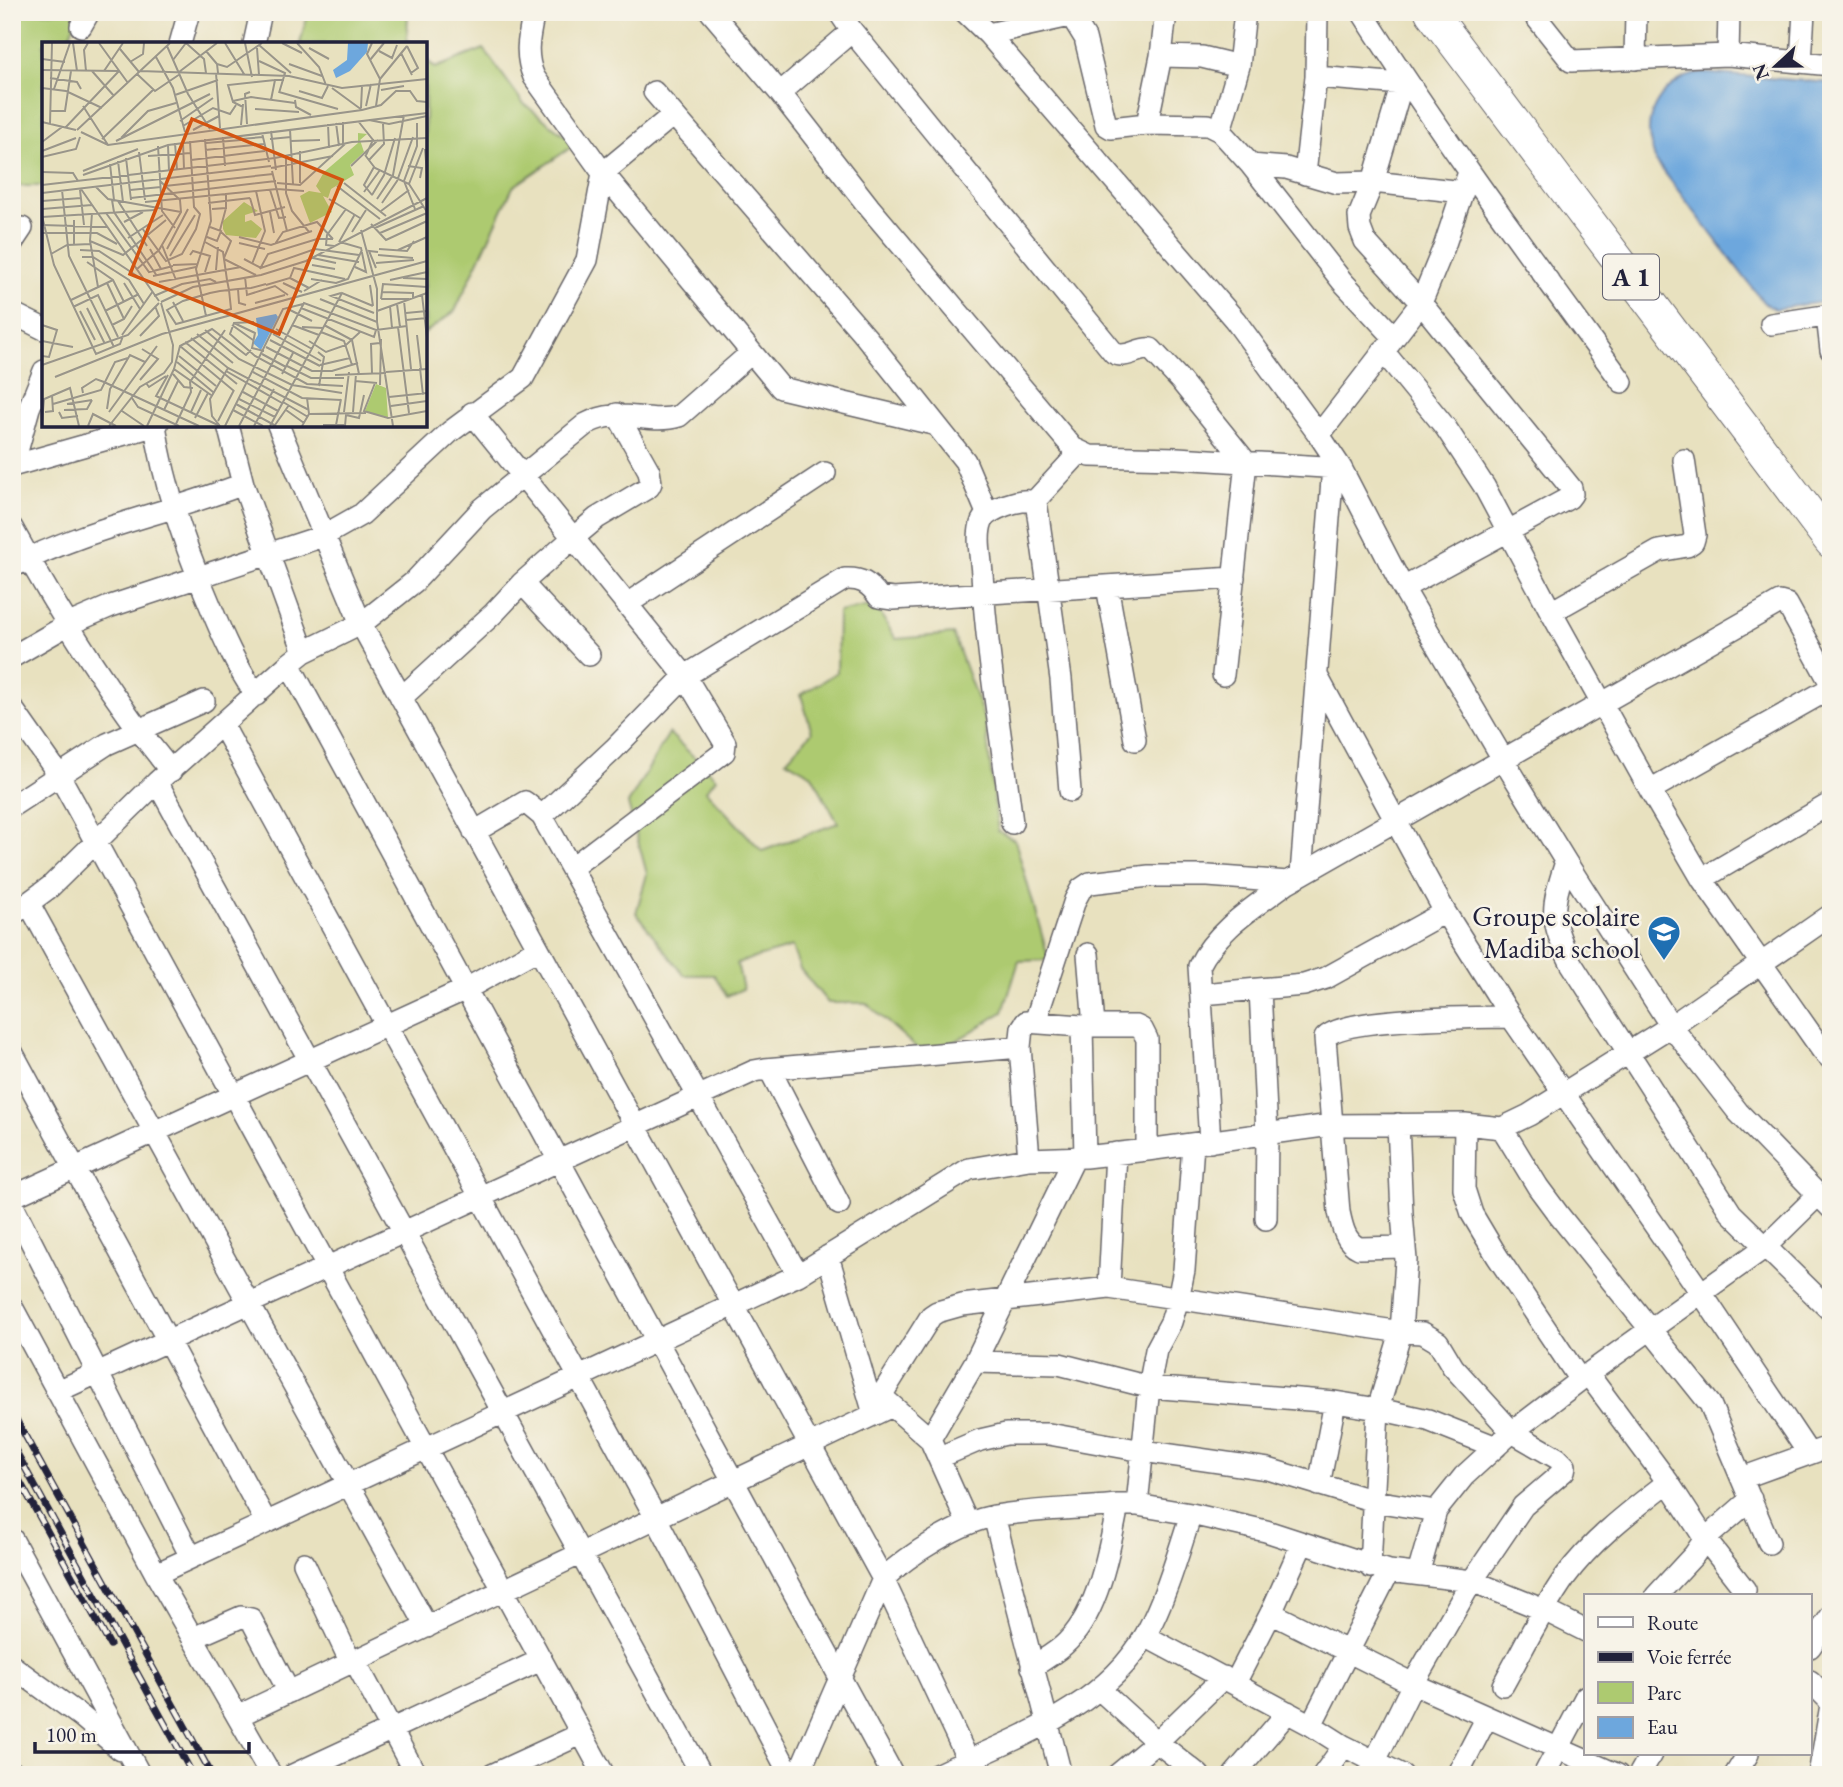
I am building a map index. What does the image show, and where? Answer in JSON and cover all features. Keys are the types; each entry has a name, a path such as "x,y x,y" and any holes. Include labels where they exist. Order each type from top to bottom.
{"highway":[{"name":"A 1","path":"1431,12 1831,542"},
{"name":"A 1","path":"1455,12 1831,509"}],"street":[{"path":"181,42 189,12"},
{"path":"254,42 261,12"},
{"path":"534,12 526,49 528,64 534,77 604,173 782,388 933,424"},
{"path":"711,12 780,93 869,207 1079,453 1100,457 1337,468"},
{"path":"839,12 1024,245 1114,353 1122,356 1145,348 1151,349 1180,380 1246,462 1223,675"},
{"path":"965,12 988,34 1235,320 1319,435 1403,588 1503,759 1671,1026 1738,1112 1824,1202 1702,1294 1584,1377 1504,1440 1464,1476 1436,1511 1418,1574"},
{"path":"1147,124 1161,56 1166,12"},
{"path":"1220,131 1239,66 1245,12"},
{"path":"1305,174 1317,77 1317,12"},
{"path":"1362,12 1403,80 1622,382"},
{"path":"1532,12 1571,61 1728,55 1831,65"},
{"path":"1635,59 1636,12"},
{"path":"1728,55 1729,12"},
{"path":"1801,62 1804,12"},
{"path":"988,34 1070,14 1085,38 1106,125 1111,128 1147,124 1208,125 1220,131 1251,165 1389,344 1484,486 1551,612 1702,879 1760,963 1828,1051"},
{"path":"780,93 852,31"},
{"path":"1161,56 1202,57 1239,66"},
{"path":"1317,77 1403,80"},
{"path":"1403,80 1373,182 1359,216 1365,241 1421,303 1571,488 1572,494 1508,533 1403,588"},
{"path":"654,92 866,337 965,461 987,513"},
{"path":"12,657 69,624 111,606 323,536 342,527 372,506 472,413 523,378 587,260 604,173 673,115"},
{"path":"1251,165 1275,166 1337,183 1373,182 1463,192"},
{"path":"1319,435 1421,303 1444,247 1469,172"},
{"path":"12,313 42,328"},
{"path":"1772,324 1829,315 1831,350"},
{"path":"427,1627 156,1131 21,909 297,658 361,624 414,582 466,524 586,424 597,418 617,414 668,419 679,416 751,353"},
{"path":"12,466 29,408 42,376"},
{"path":"472,413 685,676 725,743 724,752 571,868"},
{"path":"401,698 572,539 597,518 649,487 649,471 617,414"},
{"path":"12,466 148,427"},
{"path":"155,427 174,508 198,578 233,660 256,695"},
{"path":"229,427 243,484 268,555 297,658 466,989 893,1775"},
{"path":"279,427 361,624 883,1579 971,1767"},
{"path":"1034,502 1079,453"},
{"path":"1551,612 1659,551 1687,546 1693,542 1695,535 1684,460"},
{"path":"1294,878 1337,468"},
{"path":"627,604 825,472"},
{"path":"20,563 108,527 243,484"},
{"path":"1012,823 983,594 979,532 987,513 1021,500 1034,502"},
{"path":"1034,502 1061,679 1070,791"},
{"path":"12,528 20,563 69,624 139,730 310,1060 702,1775"},
{"path":"542,816 614,749 685,676 845,579 859,579 871,586 879,597 894,600 1234,578"},
{"path":"522,583 589,655"},
{"path":"1107,586 1135,740"},
{"path":"1032,1667 1067,1642 1084,1618 1095,1595 1112,1539 1128,1505 1143,1451 1149,1387 1156,1350 1171,1322 1184,1270 1201,1143 1202,994 1199,967 1213,945 1231,925 1294,878 1780,602 1787,604 1831,686 1650,790"},
{"path":"1317,674 1445,912 1511,1017 1809,1454"},
{"path":"12,806 107,744 204,702"},
{"path":"12,708 59,775 604,1775"},
{"path":"223,726 656,1518 790,1775"},
{"path":"474,832 525,802 542,816 798,1275"},
{"path":"1702,879 1831,803"},
{"path":"1566,862 1553,901 1553,919 1571,963 1731,1213 1831,1311"},
{"path":"1035,1023 1075,900 1081,889 1090,883 1149,876 1294,878"},
{"path":"1202,994 1304,985 1326,978 1445,912"},
{"path":"156,1574 798,1275 969,1169 1028,1159 1147,1150 1331,1125 1465,1124 1502,1128 1563,1094 1671,1026 1831,915"},
{"path":"12,1197 466,989 538,949"},
{"path":"935,1448 975,1362 1080,1157 1088,1026 1088,954"},
{"path":"1260,989 1267,1134 1266,1219"},
{"path":"1405,1247 1359,1248 1347,1237 1339,1212 1325,1038 1336,1030 1377,1022 1511,1017"},
{"path":"1028,1159 1020,1046 1022,1028 1026,1022 1136,1026 1142,1029 1146,1034 1147,1150"},
{"path":"58,1391 754,1071 1020,1046"},
{"path":"12,1052 266,1522"},
{"path":"765,1069 778,1083 839,1204"},
{"path":"1311,1725 1349,1652 1379,1569 1374,1501 1378,1409 1401,1332 1406,1260 1398,1124"},
{"path":"1465,1124 1464,1189 1472,1214 1497,1256 1584,1377 1668,1482 1705,1539 1745,1590 1743,1594"},
{"path":"1502,1128 1558,1214 1710,1404 1769,1543"},
{"path":"1109,1288 1116,1153"},
{"path":"12,1205 191,1557"},
{"path":"828,1256 883,1410 935,1448 968,1524"},
{"path":"883,1410 881,1396 931,1316 948,1308 1109,1288 1401,1332 1423,1333 1438,1342 1504,1440"},
{"path":"12,1307 156,1574 271,1775"},
{"path":"975,1362 1059,1364 1149,1387 1335,1402 1378,1409 1504,1440 1564,1463 1564,1471 1523,1506 1472,1581 1413,1684 1372,1768"},
{"path":"1318,1485 1335,1402"},
{"path":"238,1716 883,1410"},
{"path":"935,1448 1021,1432 1049,1434 1268,1469 1374,1501 1436,1511"},
{"path":"1742,1478 1831,1446"},
{"path":"1503,1685 1544,1610 1576,1564 1631,1510 1668,1482"},
{"path":"1658,1594 1695,1555 1705,1539 1751,1499"},
{"path":"798,1775 883,1579 900,1563 968,1524 994,1516 1128,1505 1191,1514 1266,1531 1379,1569 1472,1581 1544,1610 1584,1630"},
{"path":"936,1775 971,1767 1099,1689 1119,1670 1145,1636 1165,1592 1191,1514"},
{"path":"994,1516 1061,1775"},
{"path":"1117,1775 1230,1680 1271,1613 1302,1544"},
{"path":"16,1556 136,1768"},
{"path":"304,1563 353,1662 416,1775"},
{"path":"1271,1613 1413,1684 1618,1775"},
{"path":"1812,1644 1831,1616"},
{"path":"193,1638 241,1617 251,1619 289,1692"},
{"path":"1145,1636 1311,1725 1372,1768 1402,1775"},
{"path":"293,1775 541,1660"},
{"path":"12,1666 82,1717 136,1768"},
{"path":"1812,1683 1831,1703 1819,1775"},
{"path":"1099,1689 1157,1742 1199,1775"},
{"path":"1544,1775 1584,1700"},
{"path":"1234,1775 1288,1712"},
{"path":"1457,1775 1487,1717"},
{"path":"492,1775 581,1734"},
{"path":"1323,1775 1344,1746"},
{"path":"1639,1775 1650,1756"},
{"path":"1735,1775 1747,1756"}],"green space":[{"path":"12,12 78,12 70,36 80,42 42,42 42,186 19,186 12,190"},
{"path":"308,12 408,12 407,39 410,42 300,42"},
{"path":"484,49 523,103 576,144 513,187 455,311 427,332 427,60 435,68"},
{"path":"875,605 896,639 953,634 985,721 998,831 1015,840 1049,960 1019,961 1003,1012 956,1041 920,1051 866,1003 828,1003 800,969 792,947 737,963 743,989 727,996 714,975 684,975 636,913 647,874 628,804 669,733 716,778 706,791 762,851 838,823 812,775 786,760 812,732 801,695 837,672 838,612"}],"water":[{"path":"1704,73 1831,83 1831,301 1775,309 1764,303 1655,160 1649,133 1653,111 1658,101 1673,85 1693,75"}],"railway":[{"path":"12,1412 212,1775"},
{"path":"12,1444 193,1775"},
{"path":"12,1467 110,1645"}],"place":[{"name":"Groupe scolaire Madiba school","path":"1664,962"}]}
